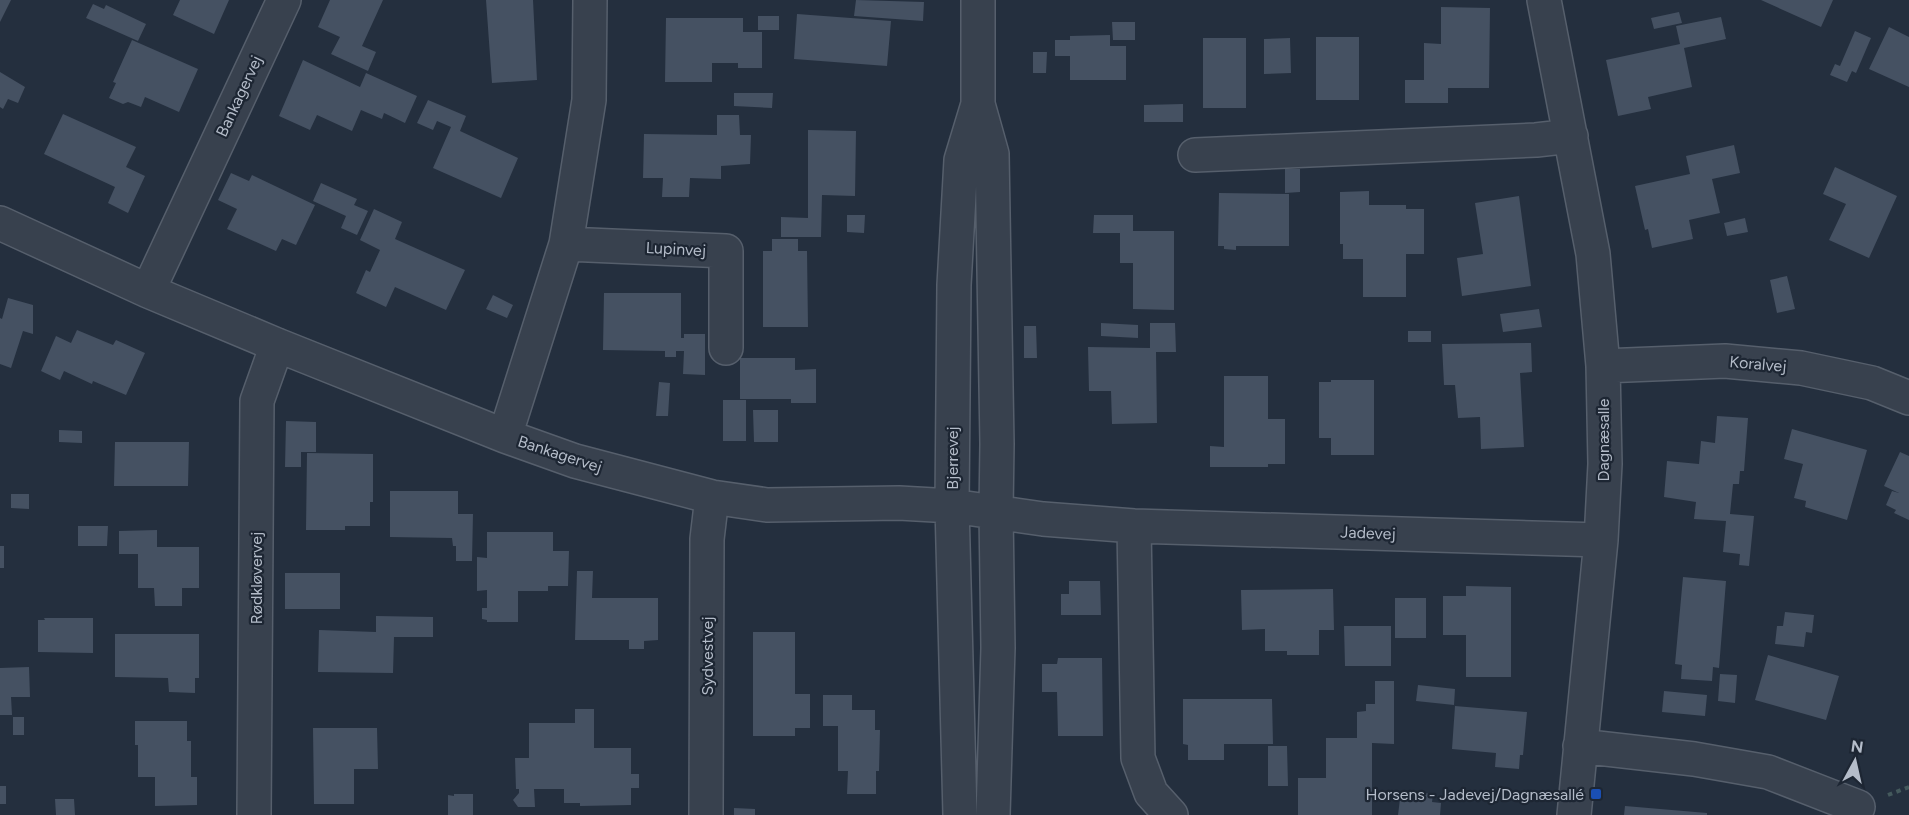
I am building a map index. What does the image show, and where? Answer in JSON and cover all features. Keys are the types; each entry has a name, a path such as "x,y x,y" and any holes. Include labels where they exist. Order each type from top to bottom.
{"street":[{"name":"Bankagervej","path":"148,291 284,0"},
{"path":"505,436 566,243 589,100 590,0"},
{"name":"Bjerrevej","path":"978,0 978,104 992,154 998,648 993,815"},
{"name":"Dagnæsalle","path":"1544,0 1593,254 1603,366 1605,464 1601,540 1574,815"},
{"name":"Bjerrevej","path":"960,815 952,507 954,285 961,160 978,104"},
{"path":"1195,155 1536,140 1571,136"},
{"name":"Bankagervej","path":"0,224 148,291 277,345 505,436 576,461 712,497 767,505 899,503 996,512"},
{"name":"Lupinvej","path":"566,243 726,251 726,348"},
{"name":"Rødkløvervej","path":"254,815 257,401 277,345"},
{"name":"Koralvej","path":"1603,366 1725,361 1801,368 1872,383 1909,398"},
{"name":"Sydvestvej","path":"706,815 707,540 712,497"},
{"name":"Jadevej","path":"996,512 1134,526 1601,540"},
{"path":"1134,526 1138,758 1151,793 1171,815"},
{"path":"1580,746 1694,759 1768,772 1858,807"}],"building":[{"path":"0,0 11,0 0,22"},
{"path":"180,0 229,0 214,34 173,15"},
{"path":"330,0 383,0 362,46 376,52 368,71 331,54 340,37 318,27"},
{"path":"486,0 533,0 537,80 492,83"},
{"path":"856,0 924,2 923,21 854,16"},
{"path":"1761,0 1833,0 1821,27"},
{"path":"93,4 104,9 106,5 146,24 138,41 86,18"},
{"path":"1441,7 1490,8 1489,88 1448,88 1448,103 1405,103 1405,80 1424,80 1424,43 1441,44"},
{"path":"1679,12 1682,23 1654,29 1651,18"},
{"path":"797,14 891,21 887,66 794,59"},
{"path":"758,16 779,16 779,30 758,30"},
{"path":"1721,17 1726,39 1684,48 1692,87 1648,97 1651,109 1618,116 1606,60 1680,44 1676,26"},
{"path":"666,18 743,18 743,32 762,32 762,68 738,68 738,63 712,63 712,82 665,82"},
{"path":"1112,22 1135,22 1135,40 1113,40"},
{"path":"1889,27 1909,37 1909,87 1869,69"},
{"path":"1855,31 1871,38 1856,73 1852,71 1847,82 1830,75 1835,64 1840,66"},
{"path":"1110,35 1110,46 1126,46 1126,80 1070,80 1070,56 1055,56 1055,40 1070,40 1070,36"},
{"path":"1316,37 1359,37 1359,100 1316,100"},
{"path":"1203,38 1246,38 1246,108 1203,108"},
{"path":"1290,38 1291,73 1264,74 1264,39"},
{"path":"132,40 198,69 179,112 145,97 141,107 128,102 123,104 109,98 116,83 113,82"},
{"path":"1033,52 1047,52 1046,73 1033,73"},
{"path":"303,60 360,87 366,73 417,96 405,123 384,113 382,119 361,110 352,131 317,115 310,130 279,116"},
{"path":"0,72 25,87 18,103 8,99 3,109 0,107"},
{"path":"734,93 773,93 772,108 734,106"},
{"path":"428,100 466,116 460,131 518,158 501,198 433,168 451,127 437,121 433,130 417,123"},
{"path":"1183,104 1183,122 1144,122 1144,105"},
{"path":"63,114 136,147 126,167 145,176 128,213 108,203 115,187 44,154"},
{"path":"717,115 739,115 740,135 751,135 750,164 721,166 721,179 690,178 689,197 662,197 663,178 643,178 644,134 717,135"},
{"path":"808,130 856,131 855,196 822,195 821,237 781,237 781,217 808,218"},
{"path":"1734,145 1740,173 1712,179 1720,213 1689,220 1693,239 1652,248 1648,229 1645,230 1635,186 1690,174 1686,156"},
{"path":"1835,167 1897,196 1869,258 1829,240 1846,204 1823,194"},
{"path":"1285,169 1300,169 1300,192 1285,193"},
{"path":"231,173 249,181 252,175 315,205 296,245 282,239 276,251 227,229 237,209 218,200"},
{"path":"321,183 357,199 354,205 368,211 357,235 341,228 346,216 313,201"},
{"path":"1369,191 1369,205 1406,205 1406,209 1424,209 1424,254 1406,254 1406,297 1363,297 1363,259 1343,259 1343,244 1340,244 1340,192"},
{"path":"1219,193 1289,194 1289,246 1236,246 1236,250 1218,246"},
{"path":"1519,196 1531,286 1462,296 1457,258 1483,254 1475,203"},
{"path":"374,209 402,222 395,239 465,270 446,310 395,287 386,307 356,293 366,270 370,272 380,250 360,240"},
{"path":"847,215 865,215 864,233 847,232"},
{"path":"1094,215 1133,215 1133,231 1174,231 1174,310 1133,309 1133,263 1120,263 1120,233 1093,233"},
{"path":"1745,218 1748,232 1727,236 1724,223"},
{"path":"772,239 798,239 798,251 807,251 808,327 763,327 763,251 772,251"},
{"path":"1787,276 1795,309 1777,313 1770,280"},
{"path":"604,293 681,293 681,338 684,338 684,334 705,334 705,375 683,374 684,351 676,351 676,357 665,357 665,351 603,350"},
{"path":"493,295 513,305 507,318 486,309"},
{"path":"8,298 33,305 33,334 23,331 11,368 0,364 0,318 2,319"},
{"path":"1539,309 1542,327 1503,332 1500,314"},
{"path":"1101,323 1138,325 1138,338 1101,336"},
{"path":"1150,323 1175,323 1176,352 1156,352 1157,423 1112,424 1111,391 1089,391 1088,347 1150,348"},
{"path":"1024,326 1036,326 1037,358 1024,358"},
{"path":"77,330 113,345 116,340 145,353 126,395 93,381 92,384 64,371 60,380 41,371 56,336 71,343"},
{"path":"1408,331 1431,331 1431,342 1408,342"},
{"path":"1531,343 1532,372 1520,373 1524,447 1481,449 1480,417 1458,418 1455,385 1444,385 1442,344"},
{"path":"740,358 795,358 795,370 816,369 816,403 791,403 791,399 740,399"},
{"path":"1224,376 1268,376 1268,419 1285,419 1285,464 1268,464 1268,467 1210,467 1210,446 1224,447"},
{"path":"1331,380 1374,380 1374,455 1331,455 1331,438 1319,438 1319,382 1331,382"},
{"path":"659,382 670,383 668,416 656,416"},
{"path":"723,400 746,400 746,441 723,441"},
{"path":"753,410 778,410 778,442 754,442"},
{"path":"1717,416 1748,418 1744,471 1740,471 1739,484 1733,484 1730,514 1754,516 1749,566 1739,565 1740,554 1723,552 1726,521 1694,519 1696,502 1664,497 1667,461 1699,464 1701,441 1715,443"},
{"path":"286,421 316,422 316,452 301,452 301,467 285,467"},
{"path":"1792,429 1867,450 1847,520 1805,507 1806,501 1794,498 1803,464 1784,459"},
{"path":"59,430 82,431 82,443 59,442"},
{"path":"115,442 189,442 188,486 114,486"},
{"path":"1900,452 1909,456 1909,520 1894,513 1896,510 1886,505 1892,491 1899,493 1884,486"},
{"path":"307,453 373,454 373,502 370,502 370,526 345,526 345,530 306,530"},
{"path":"390,491 458,491 458,514 473,514 472,561 456,561 456,546 453,546 452,538 390,537"},
{"path":"11,494 29,494 29,509 11,508"},
{"path":"78,526 108,526 107,546 78,546"},
{"path":"157,530 157,547 199,547 199,588 182,588 182,606 155,606 154,588 138,588 138,554 119,554 119,531"},
{"path":"487,532 553,532 553,551 569,551 568,586 548,586 548,591 518,591 518,622 487,622 482,619 482,608 487,608 487,590 477,591 477,557 487,558"},
{"path":"0,546 4,546 4,568 0,568"},
{"path":"577,571 593,571 592,598 658,598 658,640 644,641 644,649 629,649 629,640 575,640"},
{"path":"285,573 340,573 340,609 285,609"},
{"path":"1683,577 1726,581 1719,668 1713,667 1712,681 1681,679 1682,665 1675,664"},
{"path":"1069,581 1100,581 1101,615 1061,615 1061,594 1069,594"},
{"path":"1466,586 1511,587 1511,677 1466,677 1466,635 1443,635 1443,596 1466,596"},
{"path":"1333,589 1334,630 1319,630 1319,655 1287,655 1287,651 1265,651 1265,629 1242,630 1241,590"},
{"path":"1395,598 1426,598 1426,638 1395,638"},
{"path":"1785,612 1814,615 1812,633 1806,632 1804,647 1775,644 1777,626 1783,626"},
{"path":"376,616 433,617 433,637 394,637 393,673 318,672 319,630 376,632"},
{"path":"44,618 93,618 93,653 38,652 38,620 45,620"},
{"path":"1344,626 1391,626 1391,666 1345,666"},
{"path":"753,632 795,632 795,694 810,694 810,728 795,728 795,736 753,736"},
{"path":"115,634 199,634 199,678 195,678 195,693 169,692 168,678 115,677"},
{"path":"1768,655 1839,676 1826,720 1755,700"},
{"path":"1058,658 1102,658 1103,736 1058,736 1057,692 1042,692 1042,664 1057,664"},
{"path":"29,667 30,697 11,697 12,715 0,715 0,668"},
{"path":"1720,674 1737,675 1735,703 1718,701"},
{"path":"1375,681 1394,681 1394,744 1372,743 1372,815 1298,815 1298,778 1326,778 1326,738 1357,738 1357,712 1366,711 1366,704 1375,704"},
{"path":"1418,685 1455,689 1454,705 1416,701"},
{"path":"1664,691 1707,695 1705,716 1662,712"},
{"path":"823,695 852,695 852,710 875,710 875,730 880,730 876,794 847,794 848,771 838,771 838,726 823,726"},
{"path":"1183,699 1272,699 1273,744 1224,744 1224,760 1188,760 1188,745 1183,744"},
{"path":"1455,706 1527,712 1523,755 1520,755 1519,769 1495,767 1496,753 1452,749"},
{"path":"575,709 594,709 594,748 631,748 631,774 639,774 639,788 631,788 631,805 580,806 580,803 564,803 564,789 534,789 535,807 518,807 513,800 519,793 519,789 516,789 515,758 529,758 529,723 575,723"},
{"path":"13,717 24,717 24,735 13,735"},
{"path":"135,721 187,721 187,741 191,741 191,777 197,777 197,805 155,806 155,777 138,777"},
{"path":"313,728 377,728 378,769 354,769 354,804 314,804"},
{"path":"1268,746 1287,746 1288,786 1268,786"},
{"path":"0,786 6,786 6,804 0,804"},
{"path":"1414,792 1433,794 1432,802 1441,803 1440,815 1398,815 1400,799 1413,800"},
{"path":"454,794 473,794 473,815 448,815 448,795 454,796"},
{"path":"55,799 74,799 75,815 56,815"},
{"path":"1625,806 1707,813 1707,815 1624,815"},
{"path":"734,808 755,809 755,815 734,815"}],"place":[{"name":"Horsens - Jadevej/Dagnæsallé","path":"1596,794"}]}
